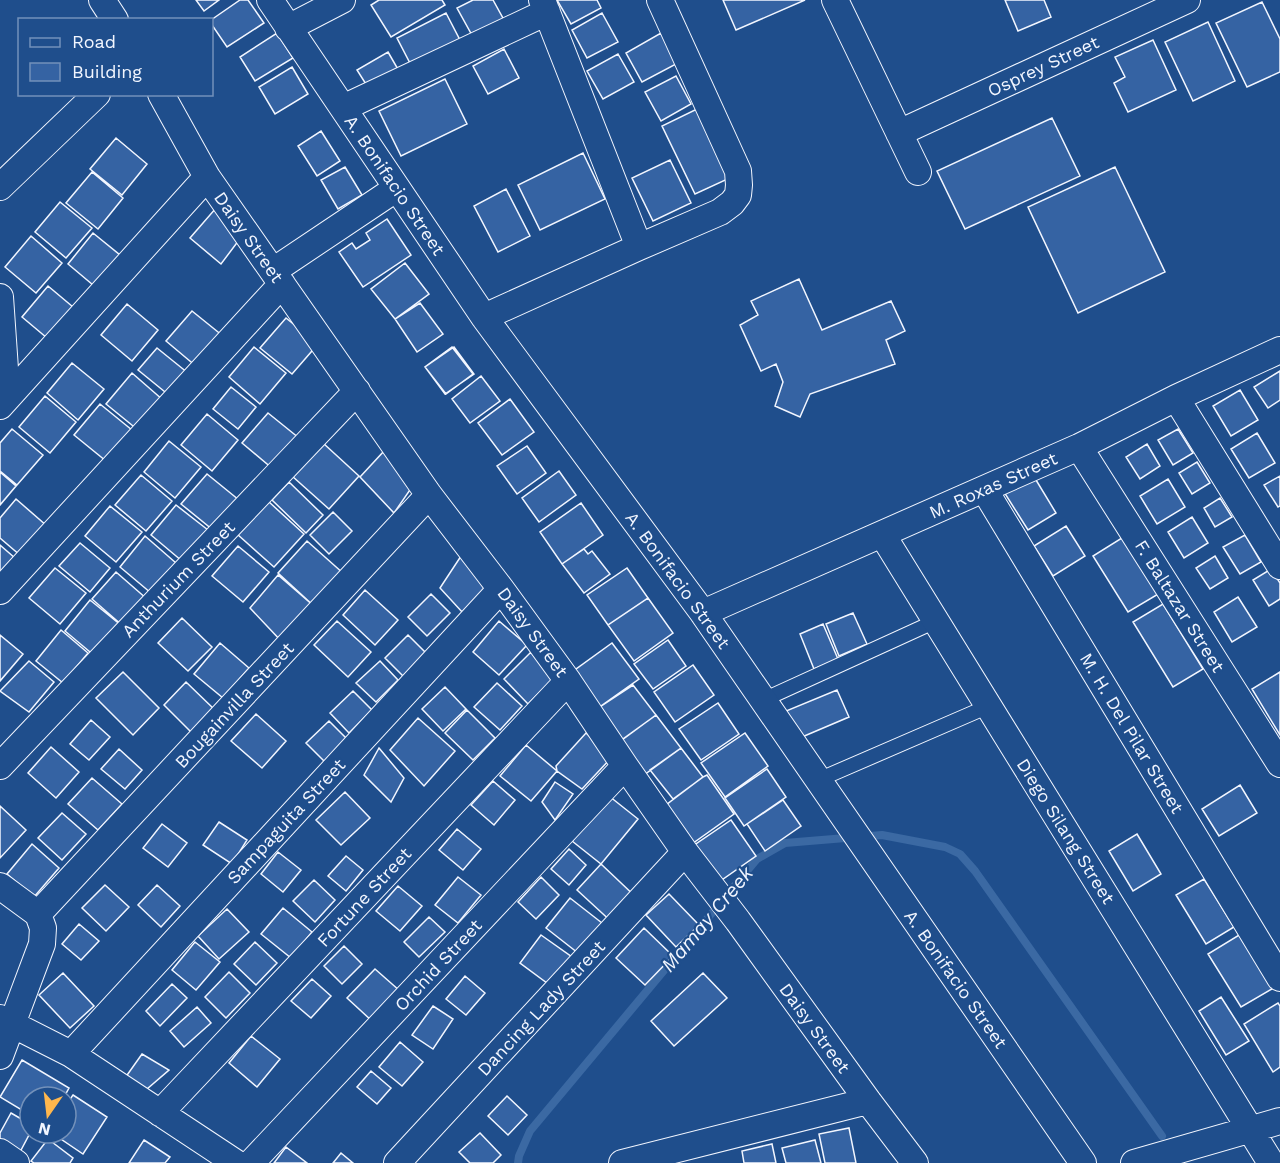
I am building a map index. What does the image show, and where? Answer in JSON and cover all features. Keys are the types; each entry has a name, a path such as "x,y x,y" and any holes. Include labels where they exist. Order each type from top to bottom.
{"street":[{"path":"102,0 114,18"},
{"name":"A. Bonifacio Street","path":"270,0 484,317 703,613 1083,1163"},
{"path":"288,27 342,0"},
{"path":"484,317 720,212 738,195 738,171 660,0"},
{"path":"835,0 918,172"},
{"name":"Osprey Street","path":"899,133 1187,0"},
{"path":"343,108 544,6 639,247"},
{"path":"0,187 95,96"},
{"name":"Daisy Street","path":"162,96 207,177 429,495 568,681 685,852 915,1163"},
{"path":"4,402 207,177"},
{"path":"0,591 277,278 398,188"},
{"path":"0,297 4,402"},
{"name":"M. Roxas Street","path":"703,613 1079,447 1176,398 1280,351"},
{"name":"Anthurium Street","path":"0,766 357,391"},
{"path":"1176,398 1280,566"},
{"name":"F. Baltazar Street","path":"1079,447 1280,765"},
{"name":"M. H. Del Pilar Street","path":"984,489 1280,978"},
{"name":"Bougainvilla Street","path":"38,914 429,495"},
{"name":"Diego Silang Street","path":"882,534 1271,1163"},
{"name":"Sampaguita Street","path":"71,1054 501,589"},
{"name":"Fortune Street","path":"160,1113 568,681"},
{"name":"Orchid Street","path":"251,1163 625,766"},
{"name":"Dancing Lady Street","path":"397,1163 685,852"},
{"path":"0,886 38,914 43,928 42,944 6,1021 0,1056"},
{"path":"6,1021 71,1054 236,1163"},
{"path":"622,1163 868,1101"},
{"path":"1134,1163 1280,1121"},
{"path":"0,1152 16,1163"}],"lane":[{"path":"763,700 936,621"},
{"path":"818,780 989,706"}],"building":[{"path":"196,0 219,0 204,11"},
{"path":"240,0 248,0 264,23 227,47 213,26 213,19"},
{"path":"379,0 442,0 445,5 391,37 371,5"},
{"path":"473,0 493,0 504,20 473,37 457,8"},
{"path":"557,0 597,0 601,8 571,24"},
{"path":"723,0 805,0 736,30"},
{"path":"1005,0 1044,0 1051,17 1018,31"},
{"path":"1262,2 1280,39 1280,72 1247,87 1216,23"},
{"path":"446,13 461,42 412,67 397,38"},
{"path":"602,13 618,42 587,58 572,30"},
{"path":"1208,22 1235,81 1193,101 1165,42"},
{"path":"277,33 293,58 255,81 240,57"},
{"path":"661,33 678,63 642,82 626,53"},
{"path":"1153,40 1176,90 1128,112 1114,83 1125,77 1115,57"},
{"path":"504,49 519,78 488,94 473,66"},
{"path":"388,52 399,71 369,89 357,70"},
{"path":"618,54 634,82 603,99 587,71"},
{"path":"292,67 308,94 275,114 259,87"},
{"path":"676,76 691,104 661,121 645,92"},
{"path":"445,79 467,124 401,156 379,111"},
{"path":"699,108 732,177 695,194 662,126"},
{"path":"1052,118 1080,176 965,229 937,171"},
{"path":"321,131 340,161 317,176 298,146"},
{"path":"116,138 147,164 122,195 90,169"},
{"path":"583,153 605,199 540,230 518,185"},
{"path":"670,160 691,203 653,221 632,178"},
{"path":"345,167 362,195 338,209 321,180"},
{"path":"1115,167 1165,272 1078,313 1028,207"},
{"path":"92,172 123,198 98,229 66,203"},
{"path":"506,189 530,236 498,252 474,206"},
{"path":"60,202 92,228 66,258 35,232"},
{"path":"216,208 242,236 221,264 190,238"},
{"path":"387,219 411,255 363,287 339,252 352,243 356,249 370,240 366,233"},
{"path":"93,233 125,259 99,290 68,264"},
{"path":"31,236 62,263 36,293 5,267"},
{"path":"405,263 429,294 395,319 371,289"},
{"path":"799,279 822,330 891,301 905,331 886,340 895,364 810,394 800,417 775,406 783,382 776,364 761,371 740,325 758,315 751,301"},
{"path":"48,286 79,312 53,343 22,317"},
{"path":"420,303 443,334 417,352 395,319"},
{"path":"127,304 158,330 132,361 101,335"},
{"path":"192,311 223,336 197,367 166,341"},
{"path":"286,318 318,344 292,374 260,348"},
{"path":"254,347 286,373 260,404 229,377"},
{"path":"452,347 473,374 446,394 425,367"},
{"path":"454,347 474,374 445,394 425,367"},
{"path":"157,348 188,373 170,396 138,370"},
{"path":"72,363 104,389 78,420 47,393"},
{"path":"1280,371 1280,400 1268,408 1254,387"},
{"path":"132,373 163,400 138,430 106,404"},
{"path":"481,376 500,401 470,423 452,399"},
{"path":"231,387 256,407 238,429 213,409"},
{"path":"1240,390 1258,420 1231,436 1213,406"},
{"path":"45,396 76,422 50,453 19,427"},
{"path":"510,399 534,432 502,455 478,423"},
{"path":"100,404 132,430 106,461 74,435"},
{"path":"268,413 299,438 273,469 242,443"},
{"path":"207,414 238,440 212,471 181,445"},
{"path":"12,429 43,455 17,485 0,471 0,443"},
{"path":"1178,429 1193,453 1173,465 1158,440"},
{"path":"1257,433 1275,463 1249,478 1231,449"},
{"path":"169,441 201,467 175,498 144,472"},
{"path":"323,443 359,476 329,509 292,476"},
{"path":"1147,444 1160,466 1140,479 1126,457"},
{"path":"527,446 546,473 517,494 497,466"},
{"path":"385,450 412,487 394,513 360,477"},
{"path":"1197,462 1210,483 1192,494 1179,473"},
{"path":"559,471 576,495 539,522 522,498"},
{"path":"0,472 16,486 0,505"},
{"path":"207,474 239,500 213,530 181,504"},
{"path":"141,475 172,501 146,531 115,505"},
{"path":"1033,475 1056,513 1028,530 1004,492"},
{"path":"1280,476 1280,506 1278,507 1264,485"},
{"path":"1168,479 1185,507 1157,524 1140,496"},
{"path":"289,482 323,515 306,533 272,500"},
{"path":"1220,498 1232,517 1215,527 1204,508"},
{"path":"16,499 47,526 21,556 0,538 0,518"},
{"path":"268,501 304,534 274,567 237,534"},
{"path":"581,503 603,535 562,564 540,532"},
{"path":"176,505 208,530 182,561 151,535"},
{"path":"110,506 142,532 116,562 85,536"},
{"path":"333,512 352,531 329,554 310,535"},
{"path":"1192,517 1208,543 1184,558 1168,532"},
{"path":"1066,526 1085,556 1053,576 1034,546"},
{"path":"1245,535 1261,562 1240,574 1223,547"},
{"path":"145,536 176,563 151,593 120,567"},
{"path":"1125,536 1160,593 1128,612 1093,556"},
{"path":"307,541 344,574 315,607 278,573"},
{"path":"80,543 110,568 90,592 59,566"},
{"path":"0,545 15,558 0,576"},
{"path":"238,546 269,572 243,602 212,576"},
{"path":"584,549 588,554 592,551 610,574 584,593 562,564"},
{"path":"463,553 492,586 463,613 440,588"},
{"path":"1215,556 1228,578 1210,589 1196,568"},
{"path":"55,568 86,593 60,624 29,598"},
{"path":"627,568 648,598 608,625 587,595"},
{"path":"1271,569 1280,583 1280,599 1269,606 1253,580"},
{"path":"116,572 147,599 123,626 92,599"},
{"path":"278,575 315,607 284,644 250,608"},
{"path":"365,590 398,620 375,645 343,615"},
{"path":"431,594 450,613 427,636 408,617"},
{"path":"1238,597 1257,627 1232,642 1214,612"},
{"path":"648,598 673,633 634,661 608,625"},
{"path":"90,600 122,626 96,657 65,631"},
{"path":"1163,604 1203,669 1173,687 1133,622"},
{"path":"853,613 867,644 839,656 826,624"},
{"path":"182,618 212,647 188,671 158,643"},
{"path":"337,621 371,652 348,677 314,645"},
{"path":"499,621 527,645 499,675 473,652"},
{"path":"823,624 838,659 814,669 800,634"},
{"path":"61,630 88,653 63,683 36,661"},
{"path":"0,635 23,654 0,681"},
{"path":"408,635 427,654 404,677 385,658"},
{"path":"668,640 686,666 653,689 634,664"},
{"path":"220,643 249,668 223,698 194,674"},
{"path":"612,643 639,679 598,708 572,672"},
{"path":"531,652 555,677 528,704 504,679"},
{"path":"29,661 54,682 29,712 0,691"},
{"path":"380,661 398,680 376,702 356,683"},
{"path":"693,665 714,695 675,722 654,692"},
{"path":"123,672 159,708 133,735 96,698"},
{"path":"1280,672 1280,735 1252,689"},
{"path":"186,682 216,711 193,734 164,705"},
{"path":"497,683 522,706 500,730 474,707"},
{"path":"633,685 656,715 620,741 598,708"},
{"path":"445,687 466,709 443,731 422,709"},
{"path":"837,690 849,717 802,737 786,711"},
{"path":"353,691 372,710 349,733 330,713"},
{"path":"718,703 739,734 701,760 679,729"},
{"path":"467,710 495,738 473,760 445,733"},
{"path":"256,714 286,741 262,768 231,741"},
{"path":"656,715 681,748 644,775 618,743"},
{"path":"418,718 455,751 424,786 390,750"},
{"path":"91,720 110,737 89,760 70,744"},
{"path":"329,721 348,740 325,762 306,743"},
{"path":"586,733 612,757 582,789 557,771 556,766"},
{"path":"745,733 768,766 725,797 701,763"},
{"path":"526,745 557,771 531,801 500,776"},
{"path":"51,747 79,772 56,798 28,773"},
{"path":"379,748 404,778 391,802 364,775"},
{"path":"681,748 703,777 673,799 650,770"},
{"path":"119,749 142,770 125,789 101,769"},
{"path":"767,769 786,797 744,826 725,798"},
{"path":"707,775 734,814 689,846 662,808"},
{"path":"92,778 122,804 98,830 68,804"},
{"path":"493,781 515,800 494,825 471,805"},
{"path":"555,782 573,794 555,820 542,802"},
{"path":"1240,785 1257,813 1219,836 1202,809"},
{"path":"345,792 370,818 341,845 316,820"},
{"path":"609,796 638,819 601,864 572,841"},
{"path":"783,800 801,826 765,851 747,824"},
{"path":"0,806 26,830 0,858"},
{"path":"62,813 86,834 62,860 38,838"},
{"path":"731,820 756,856 716,884 690,848"},
{"path":"219,822 247,840 232,864 203,845"},
{"path":"162,824 187,843 168,867 143,848"},
{"path":"457,829 481,849 463,870 439,850"},
{"path":"1137,834 1161,874 1133,891 1109,851"},
{"path":"32,844 59,868 34,897 7,874"},
{"path":"569,849 586,865 569,885 551,869"},
{"path":"278,852 301,870 283,892 261,874"},
{"path":"346,856 363,870 346,891 328,876"},
{"path":"601,864 639,900 615,925 577,890"},
{"path":"458,877 481,895 458,923 435,905"},
{"path":"541,877 559,895 536,919 518,902"},
{"path":"1204,879 1234,927 1206,944 1176,895"},
{"path":"314,880 335,900 315,922 293,901"},
{"path":"105,885 129,907 106,931 82,908"},
{"path":"157,885 180,906 161,927 138,905"},
{"path":"398,886 422,906 400,931 376,911"},
{"path":"669,894 699,925 676,947 646,915"},
{"path":"570,898 602,923 578,953 546,928"},
{"path":"283,908 312,932 291,958 261,934"},
{"path":"227,909 249,932 219,959 198,936"},
{"path":"429,917 445,932 419,957 404,942"},
{"path":"79,924 99,941 81,960 62,944"},
{"path":"644,928 673,956 645,985 616,958"},
{"path":"1244,932 1277,986 1241,1007 1208,954"},
{"path":"541,935 572,957 551,986 520,963"},
{"path":"195,942 220,962 196,990 172,970"},
{"path":"255,942 277,963 256,985 234,964"},
{"path":"344,946 362,964 342,984 324,966"},
{"path":"375,969 400,991 372,1021 347,998"},
{"path":"229,972 250,993 226,1018 205,997"},
{"path":"63,973 94,1006 70,1028 39,995"},
{"path":"703,973 727,998 674,1046 651,1021"},
{"path":"465,976 485,993 466,1015 446,999"},
{"path":"312,979 331,996 311,1018 291,1001"},
{"path":"172,984 187,998 160,1026 146,1011"},
{"path":"1221,997 1249,1041 1226,1055 1199,1011"},
{"path":"1278,1003 1280,1006 1280,1067 1273,1072 1244,1024"},
{"path":"433,1006 453,1019 433,1049 412,1035"},
{"path":"197,1007 211,1023 184,1047 170,1031"},
{"path":"251,1036 280,1059 257,1087 229,1063"},
{"path":"400,1042 423,1062 402,1086 379,1067"},
{"path":"142,1054 169,1070 140,1095 125,1078"},
{"path":"22,1060 64,1085 18,1085 18,1108 0,1097"},
{"path":"371,1071 391,1088 377,1104 357,1087"},
{"path":"507,1096 527,1115 508,1135 488,1116"},
{"path":"78,1098 107,1117 83,1154 70,1145 78,1145"},
{"path":"11,1113 18,1117 18,1145 24,1145 20,1152 0,1140 0,1133"},
{"path":"849,1128 856,1163 825,1163 819,1134"},
{"path":"480,1133 501,1155 493,1163 470,1163 459,1152"},
{"path":"144,1140 170,1157 165,1163 129,1163"},
{"path":"815,1140 821,1163 786,1163 782,1148"},
{"path":"772,1144 776,1163 744,1163 742,1151"},
{"path":"43,1145 56,1145 73,1158 70,1163 34,1163 31,1161"},
{"path":"286,1147 307,1163 274,1163"},
{"path":"341,1153 353,1163 333,1163"}],"waterway":[{"name":"Mamay Creek","path":"518,1163 530,1131 757,859 785,843 882,835 945,847 960,854 975,871 1162,1136"}]}
